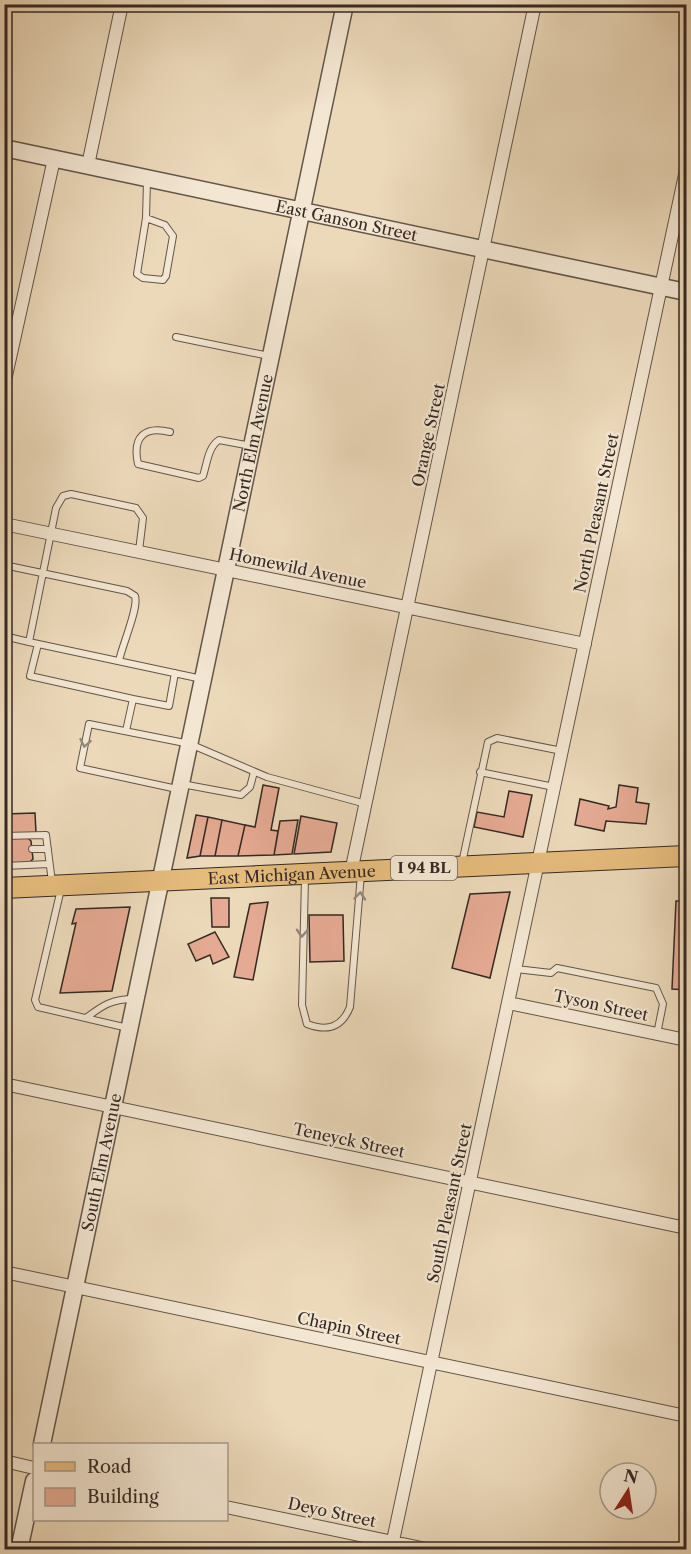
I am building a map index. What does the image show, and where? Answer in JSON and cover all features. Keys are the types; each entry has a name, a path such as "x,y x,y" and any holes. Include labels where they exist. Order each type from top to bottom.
{"main road":[{"name":"East Michigan Avenue","path":"4,888 687,856"}],"street":[{"path":"88,165 122,4"},
{"name":"North Elm Avenue","path":"162,881 225,569 345,4"},
{"name":"Orange Street","path":"356,872 366,804 535,4"},
{"name":"East Ganson Street","path":"4,148 687,292"},
{"path":"4,385 10,337 54,159"},
{"name":"North Pleasant Street","path":"538,863 687,170"},
{"name":"Homewild Avenue","path":"4,524 585,644"},
{"name":"South Pleasant Street","path":"392,1546 538,863"},
{"name":"South Elm Avenue","path":"42,1443 162,881"},
{"name":"Tyson Street","path":"509,1003 687,1040"},
{"name":"Teneyck Street","path":"4,1084 687,1228"},
{"name":"Chapin Street","path":"4,1272 687,1416"},
{"path":"4,1461 33,1468"},
{"path":"19,1550 33,1486"},
{"name":"Deyo Street","path":"228,1507 392,1546 431,1550"}],"lane":[{"path":"146,218 165,225 173,236 166,276 163,280 143,278 137,274 146,218 147,177"},
{"path":"176,337 270,356"},
{"path":"170,432 154,428 146,430 141,437 138,464 199,478 203,476 215,442 219,440 251,446"},
{"path":"29,642 56,508 63,496 71,495 129,506 141,513 143,518 139,551"},
{"path":"4,564 127,591 135,596 135,611 125,633 119,661"},
{"path":"4,636 203,679"},
{"path":"38,644 30,676 133,699 168,706 175,673"},
{"path":"126,731 133,699"},
{"path":"254,772 247,792 241,795 181,787 80,768 89,724 190,744 254,772 366,804"},
{"path":"461,867 485,745 492,739 562,751"},
{"path":"480,772 554,786"},
{"path":"4,836 46,834 50,864 57,886 35,1000 38,1007 131,1029"},
{"path":"32,849 48,849"},
{"path":"4,866 50,864"},
{"path":"305,874 302,1005 307,1024 318,1028 335,1027 345,1019 350,1007 356,872"},
{"path":"516,969 551,973 558,968 656,988 663,1004 657,1034"},
{"path":"86,1018 105,1003 115,999 137,999"}],"building":[{"path":"263,785 279,788 271,830 278,831 274,855 238,856 245,825 255,827"},
{"path":"619,785 638,788 636,802 649,804 646,824 606,821 604,831 575,825 580,799 609,806 608,809 616,807"},
{"path":"509,791 532,795 523,837 474,827 477,812 504,817"},
{"path":"35,813 36,833 4,835 4,814"},
{"path":"196,815 208,817 200,856 187,858"},
{"path":"301,816 337,823 331,852 294,854"},
{"path":"208,817 222,820 215,856 200,856"},
{"path":"222,820 245,825 238,856 215,856"},
{"path":"298,820 292,854 274,855 280,821"},
{"path":"26,836 31,841 33,859 28,864 4,865 4,838"},
{"path":"510,892 490,978 452,968 470,894"},
{"path":"211,898 229,898 229,927 212,927"},
{"path":"676,901 686,901 686,990 672,989"},
{"path":"268,902 253,980 234,977 250,904"},
{"path":"130,907 112,991 60,993 76,923 72,924 76,909"},
{"path":"309,915 343,915 344,961 310,962"},
{"path":"215,932 229,957 213,964 210,955 196,961 188,944"}]}
